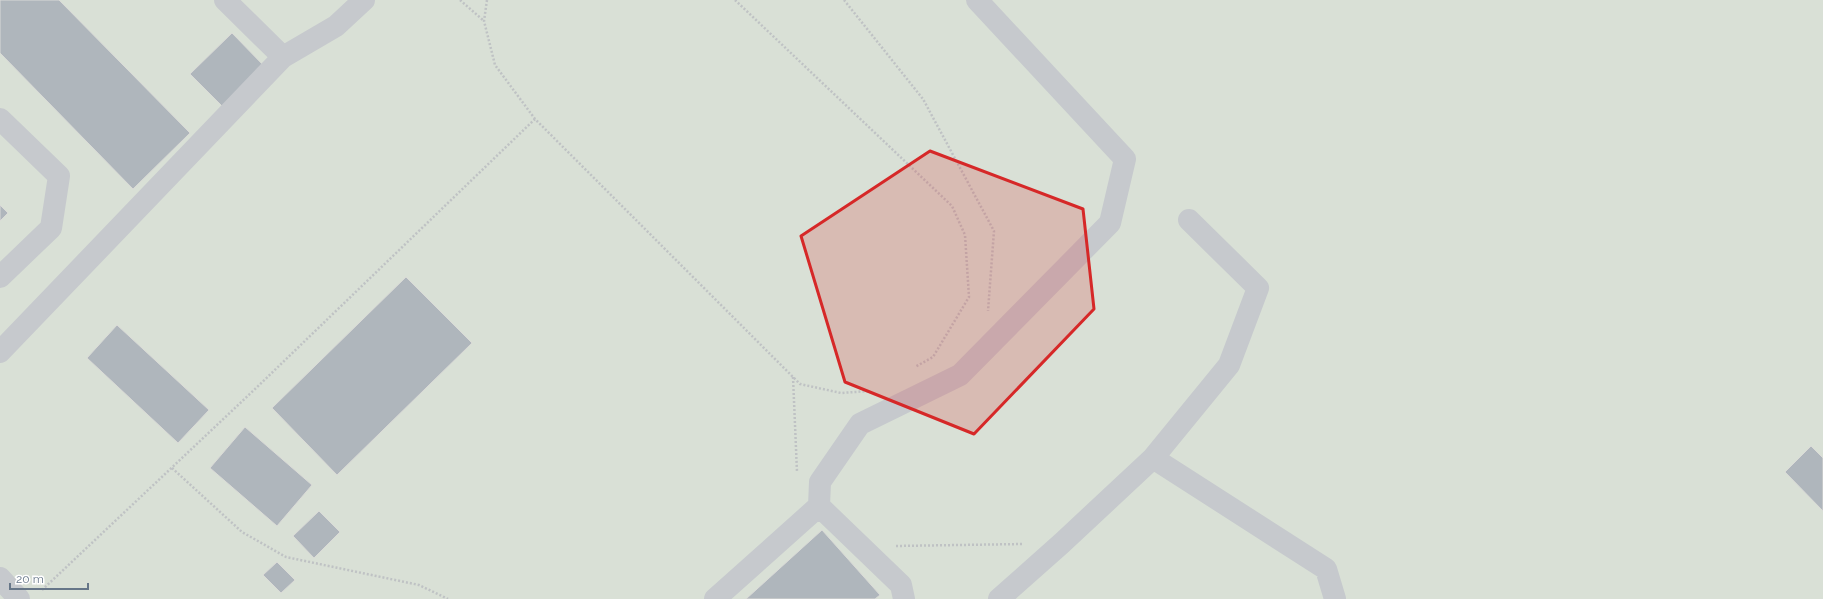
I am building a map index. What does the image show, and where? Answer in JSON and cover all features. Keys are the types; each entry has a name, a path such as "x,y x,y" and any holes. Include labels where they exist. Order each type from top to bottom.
{"lane":[{"path":"226,0 283,57"},
{"path":"0,352 283,57 336,26 364,0"},
{"path":"715,599 819,506 820,482 860,424 960,375 1110,223 1125,159 977,0"},
{"path":"0,118 59,176 51,228 0,277"},
{"path":"999,599 1062,543 1152,458 1229,365 1258,288 1189,220"},
{"path":"1152,458 1326,569 1335,599"},
{"path":"819,506 901,585 904,599"},
{"path":"0,578 29,596"}],"path":[{"path":"460,0 484,22"},
{"path":"487,0 484,22 495,65 536,119 800,384 841,393 874,391"},
{"path":"735,0 952,206 965,235 969,297 933,357 913,369"},
{"path":"844,0 923,99 994,231 988,313"},
{"path":"29,596 172,468 536,119"},
{"path":"793,377 798,477"},
{"path":"172,468 242,532 286,557 419,585 448,599"},
{"path":"862,547 1062,543"}],"highlighted area":[{"path":"930,151 1083,209 1094,309 974,434 845,382 801,236"}],"shaded area":[{"path":"0,0 1823,0 1823,599 0,599"}],"building":[{"path":"0,0 59,0 190,133 133,189 0,53"},
{"path":"232,33 266,68 225,109 190,74"},
{"path":"0,205 8,213 0,221"},
{"path":"406,277 472,343 337,475 272,408"},
{"path":"117,325 209,410 178,443 87,358"},
{"path":"245,427 312,485 277,526 210,468"},
{"path":"1811,446 1823,458 1823,511 1785,472"},
{"path":"319,511 340,532 314,558 293,536"},
{"path":"822,530 880,595 875,599 746,599"},
{"path":"277,562 295,580 281,593 263,575"}]}
